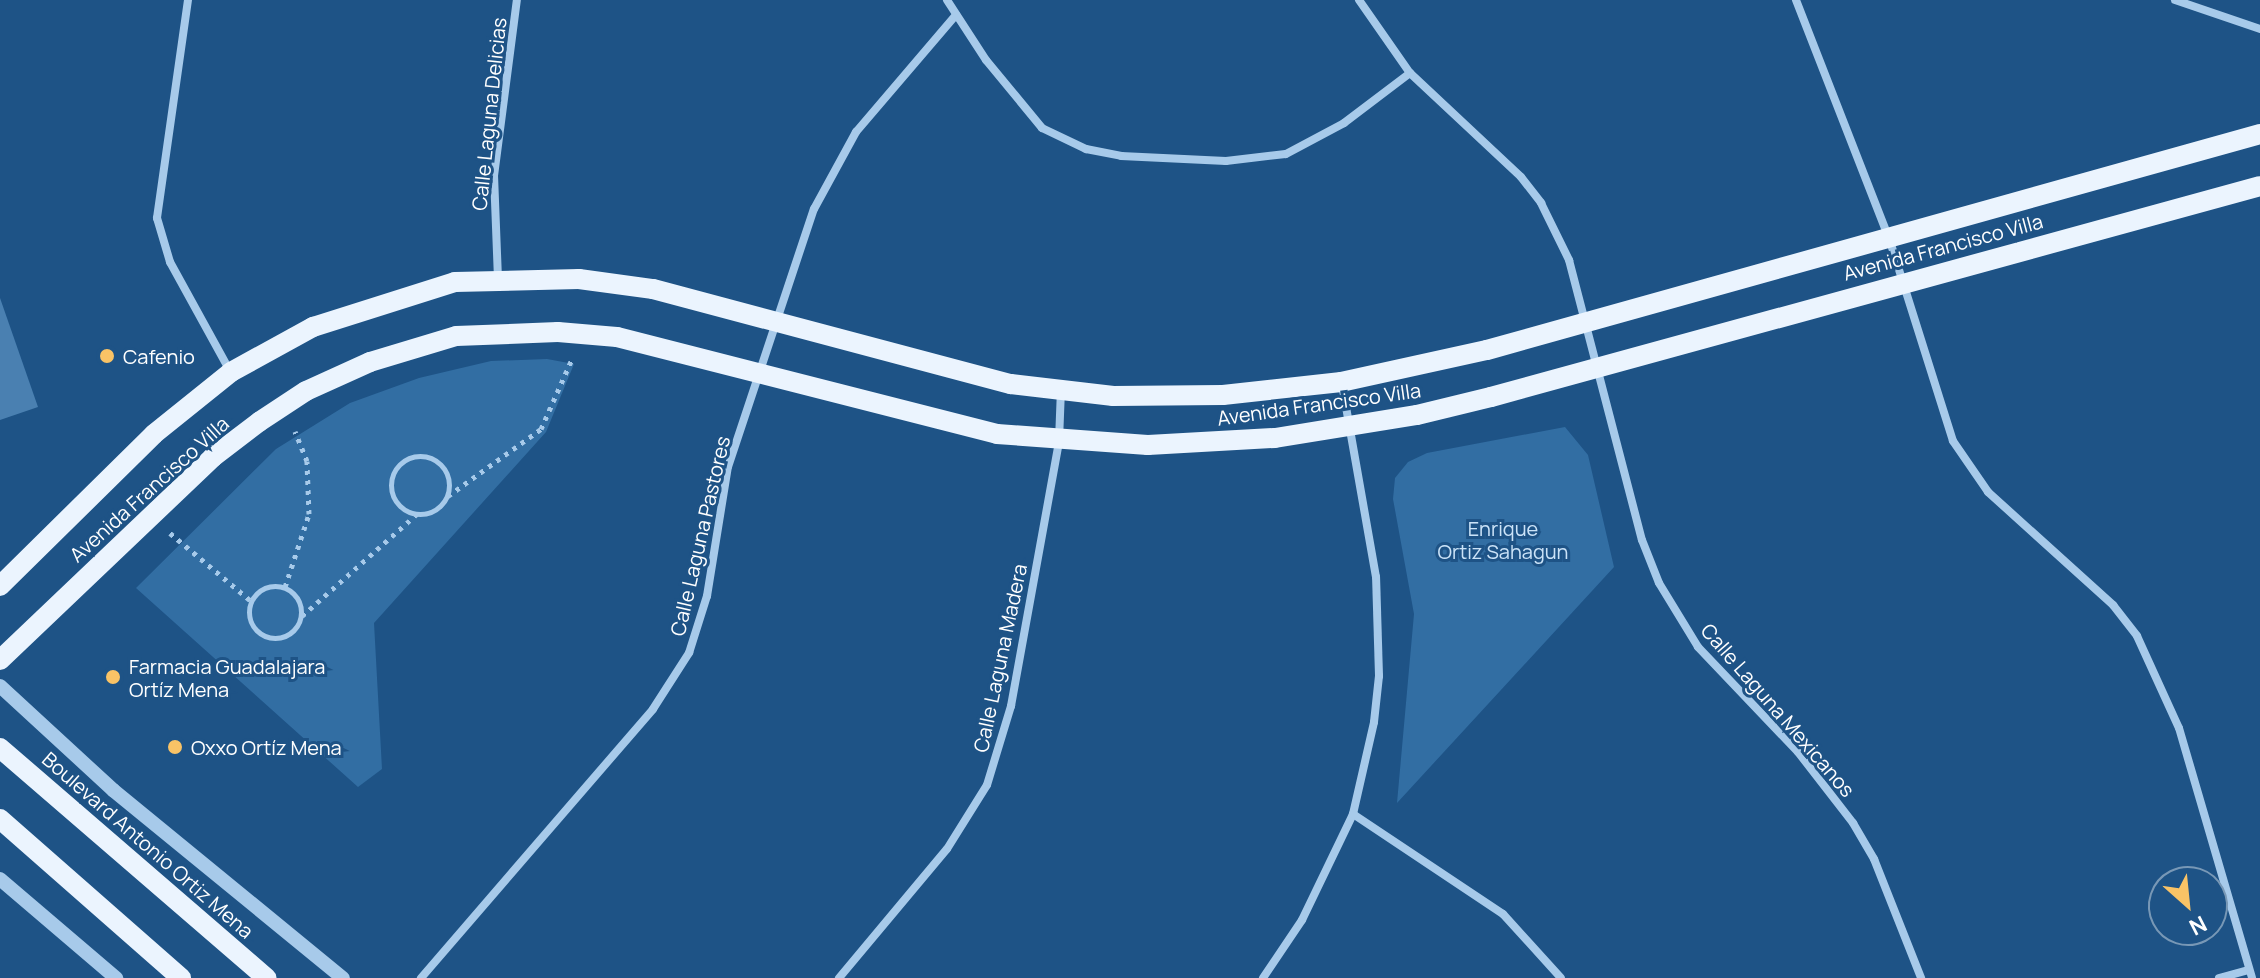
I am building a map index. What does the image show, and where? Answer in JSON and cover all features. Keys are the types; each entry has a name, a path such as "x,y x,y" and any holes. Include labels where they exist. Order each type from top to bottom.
{"main road":[{"name":"Avenida Francisco Villa","path":"0,586 154,434 231,372 279,342 376,304 455,282 579,279 653,289 776,319 958,373 1061,390 1169,397 1341,382 1487,350 2260,134"},
{"name":"Avenida Francisco Villa","path":"0,660 213,457 284,406 370,362 456,336 583,333 759,369 901,413 997,434 1059,441 1212,443 1351,427 1417,415 2260,186"},
{"name":"Boulevard Antonio Ortiz Mena","path":"0,748 266,978"},
{"path":"0,819 181,978"}],"street":[{"path":"188,0 157,218 170,262 231,372"},
{"name":"Calle Laguna Delicias","path":"498,279 494,176 517,0"},
{"path":"947,0 1042,128 1086,149 1121,156 1226,161 1286,154 1344,123 1410,73"},
{"name":"Calle Laguna Mexicanos","path":"1359,0 1410,73 1521,177 1541,203 1569,260 1600,367 1642,540 1673,610 1698,647 1798,752 1853,823 1874,859 1921,978"},
{"path":"1796,0 1889,238 1900,284 1939,408 1967,466 2014,518 2113,605 2159,675 2250,974 2219,978"},
{"path":"2175,0 2260,29"},
{"name":"Calle Laguna Pastores","path":"421,978 653,709 689,653 707,596 728,467 776,319 831,172 885,93 956,15"},
{"path":"1263,978 1302,920 1353,814 1374,722 1379,632 1376,577 1341,382"},
{"name":"Calle Laguna Madera","path":"839,978 947,849 987,785 1011,706 1059,441 1061,390"},
{"path":"0,686 113,790 343,978"},
{"path":"1353,814 1491,904 1561,978"},
{"path":"0,879 116,978"}],"path":[{"path":"151,517 251,601 253,627 268,637 293,632 301,617 417,514 436,510 448,496 541,429 583,333"},
{"path":"284,406 307,461 309,514 285,587"},
{"path":"417,514 399,506 391,488 403,461 421,456 438,462 449,477 448,496"},
{"path":"251,601 263,588 285,587 299,600 301,617"}],"green space":[{"path":"547,359 574,364 546,432 374,623 382,769 358,787 136,588 276,449 350,403 419,378 491,361"},
{"name":"Enrique Ortiz Sahagun","path":"1565,427 1588,455 1614,567 1397,803 1414,614 1393,499 1395,478 1408,462 1427,453"}],"building":[{"path":"0,298 38,407 0,420"}],"place":[{"name":"Cafenio","path":"107,356"},
{"name":"Farmacia Guadalajara Ortíz Mena","path":"113,677"},
{"name":"Oxxo Ortíz Mena","path":"175,747"}]}
